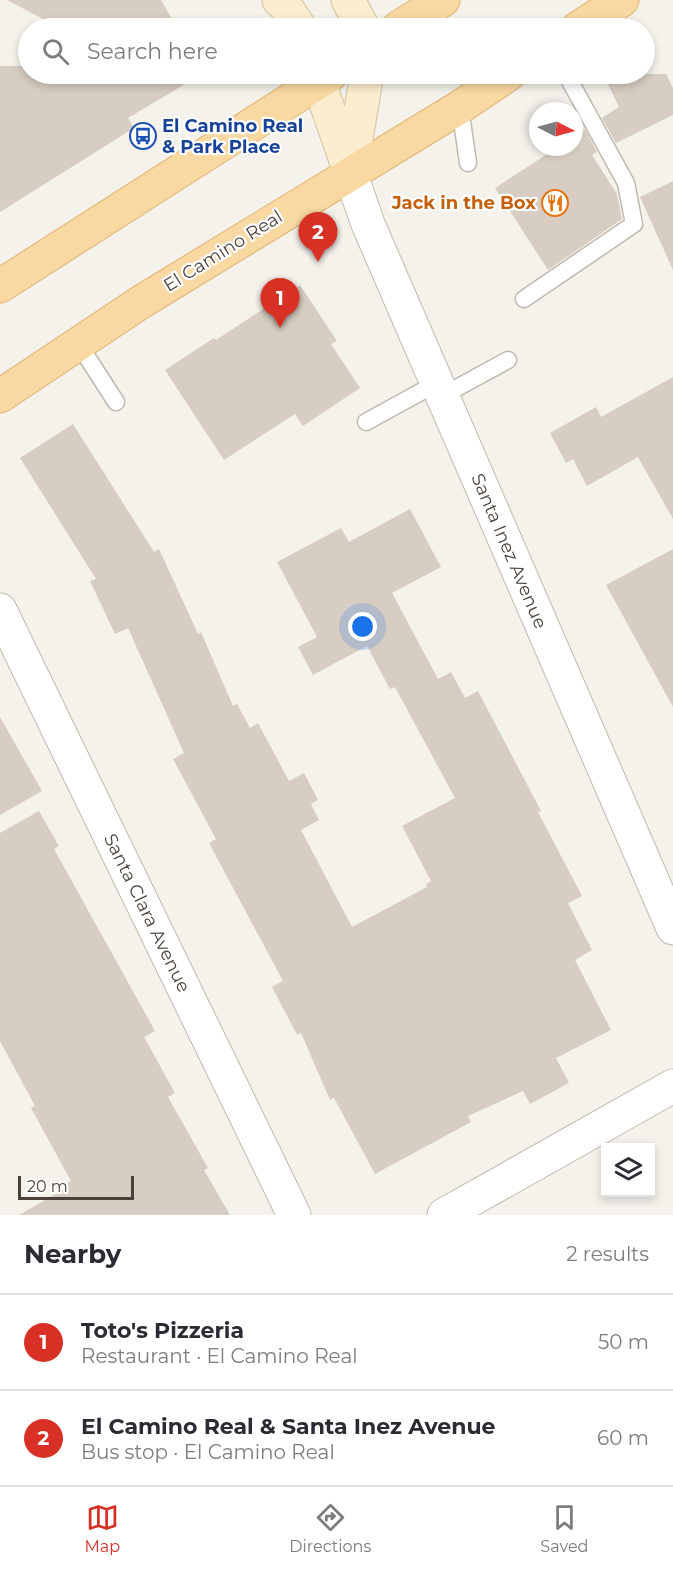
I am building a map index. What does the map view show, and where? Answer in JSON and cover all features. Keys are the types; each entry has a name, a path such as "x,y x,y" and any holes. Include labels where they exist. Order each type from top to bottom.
{"main road":[{"path":"279,0 292,18"},
{"path":"348,0 358,18"},
{"path":"414,18 443,0"},
{"path":"594,18 622,0"},
{"path":"0,286 310,84"},
{"path":"324,84 350,172"},
{"path":"350,172 365,84"},
{"name":"El Camino Real","path":"0,396 141,302 494,84"}],"street":[{"name":"Santa Inez Avenue","path":"350,172 368,224 673,928"},
{"name":"Santa Clara Avenue","path":"0,610 294,1215"},
{"path":"444,1215 673,1086"}],"lane":[{"path":"524,299 634,224 626,183 572,84"},
{"path":"460,107 468,163"},
{"path":"78,344 116,402"},
{"path":"366,422 508,360"}],"building":[{"path":"7,0 161,0 171,18 41,18"},
{"path":"0,66 18,66 18,84 185,84 128,118 134,128 0,212"},
{"path":"655,74 666,74 673,88 673,115 616,143 602,118 619,107 608,84 655,84"},
{"path":"585,129 597,152 592,155 617,194 622,219 548,270 495,188 544,156 583,156 583,130"},
{"path":"673,181 673,270 640,197"},
{"path":"300,285 337,341 331,344 360,388 303,426 295,414 224,460 165,370"},
{"path":"673,377 673,519 638,457 587,486 573,459 566,463 550,433 596,407 601,417"},
{"path":"73,424 154,552 159,549 198,634 201,632 233,706 237,704 250,728 258,723 289,781 304,773 318,800 311,804 319,820 301,830 352,927 427,887 426,884 431,881 402,826 455,798 395,687 390,689 367,646 313,675 298,647 317,637 277,562 341,528 349,542 410,509 441,567 392,593 438,679 451,672 465,698 478,691 541,811 538,812 582,896 568,903 592,950 575,960 611,1030 556,1058 569,1083 530,1104 523,1091 468,1116 471,1122 375,1174 334,1098 330,1100 301,1033 297,1035 272,987 283,981 209,843 216,839 173,759 184,753 128,628 115,634 90,581 96,579 20,458"},
{"path":"673,549 673,707 606,585"},
{"path":"0,717 42,791 0,815"},
{"path":"39,811 59,846 54,849 155,1031 144,1037 175,1093 168,1097 208,1168 204,1170 230,1215 19,1215 68,1187 66,1184 71,1181 31,1108 35,1106 0,1041 0,833"}],"place":[{"name":"El Camino Real & Park Place","path":"143,136"},
{"name":"Jack in the Box","path":"555,203"},
{"name":"El Camino Real & Santa Inez Avenue","path":"318,262"},
{"name":"Toto's Pizzeria","path":"280,328"}]}
